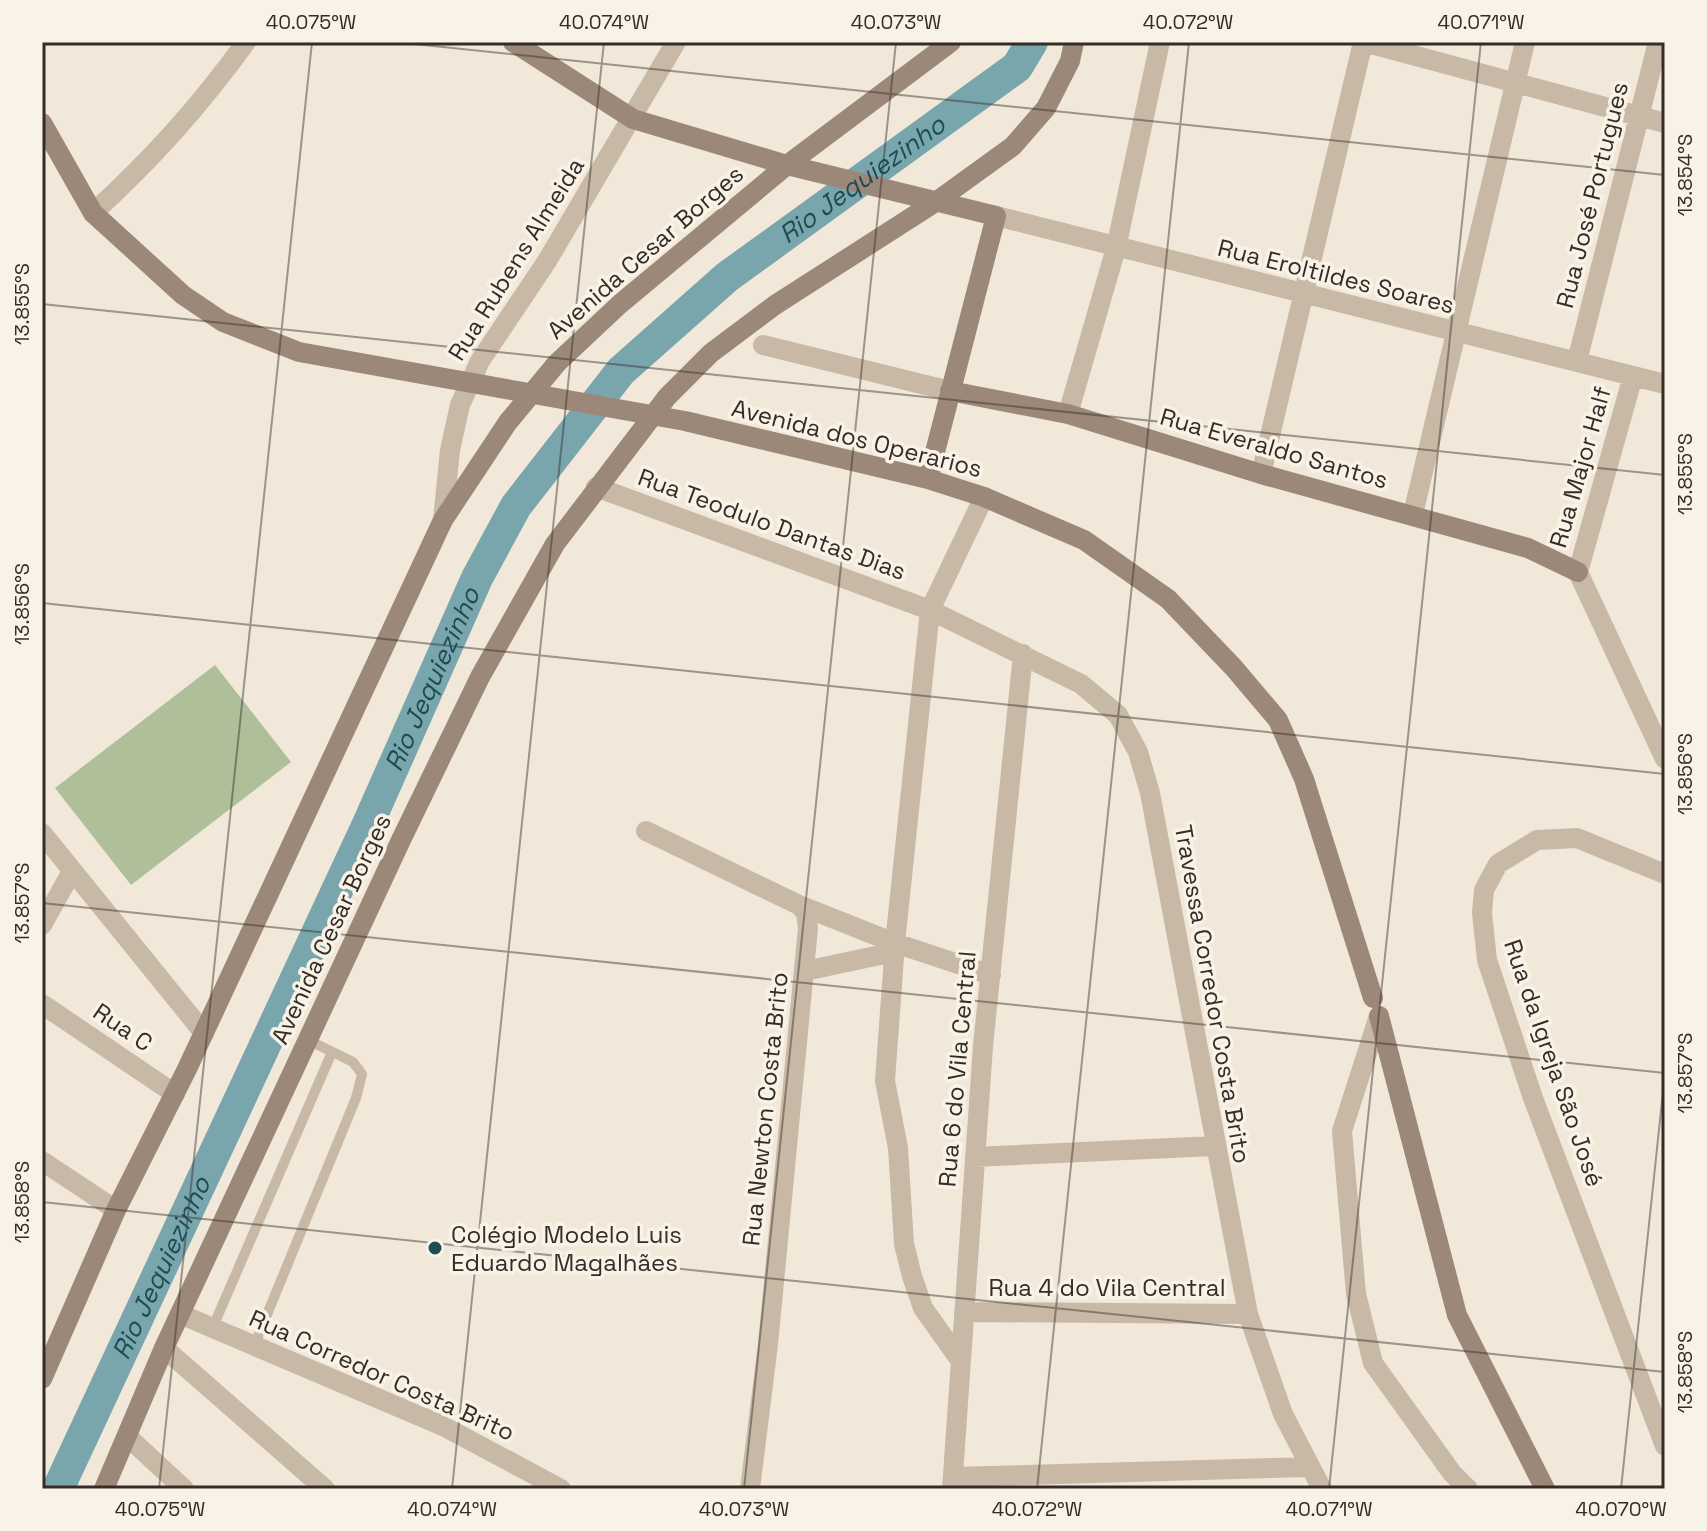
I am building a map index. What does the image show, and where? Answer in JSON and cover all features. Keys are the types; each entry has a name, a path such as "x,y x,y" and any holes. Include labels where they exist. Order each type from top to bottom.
{"main road":[{"path":"513,42 633,119 787,165 996,216 928,479"},
{"name":"Avenida Cesar Borges","path":"43,1372 116,1210 204,1033 443,520 508,422 557,363 620,304 787,165 951,42"},
{"name":"Avenida Cesar Borges","path":"104,1489 164,1348 480,677 555,544 667,397 711,353 775,305 937,201 1013,146 1046,108 1070,61 1074,42"},
{"name":"Avenida dos Operarios","path":"42,123 93,213 183,295 223,322 299,352 685,421 928,479 984,497 1084,540 1168,599 1234,668 1278,720 1304,779 1376,1007 1457,1315 1545,1489"},
{"name":"Rua Everaldo Santos","path":"950,391 1068,414 1261,474 1528,548 1578,572"}],"street":[{"path":"93,213 156,155 208,94 246,42"},
{"name":"Rua Rubens Almeida","path":"443,520 450,450 460,405 480,361 539,274 676,42"},
{"path":"1068,414 1116,248 1160,42"},
{"path":"1261,474 1364,42 1665,123"},
{"path":"1413,514 1525,42"},
{"name":"Rua José Portugues","path":"1577,361 1658,42"},
{"name":"Rua Eroltildes Soares","path":"996,216 1665,384"},
{"path":"763,345 950,391"},
{"name":"Rua Major Half","path":"1578,572 1633,376"},
{"name":"Rua Teodulo Dantas Dias","path":"596,487 930,610"},
{"path":"960,1360 923,1308 904,1244 898,1148 885,1081 894,948 930,610 984,497"},
{"path":"1578,572 1665,759"},
{"name":"Travessa Corredor Costa Brito","path":"930,610 1081,684 1118,715 1138,752 1150,793 1248,1314 1283,1414 1322,1489"},
{"name":"Rua 6 do Vila Central","path":"953,1483 975,1157 1023,654"},
{"path":"646,831 894,948 991,975"},
{"path":"42,833 71,873 204,1033"},
{"name":"Rua da Igreja São José","path":"1665,874 1577,838 1537,840 1498,864 1484,890 1482,913 1487,960 1533,1098 1665,1446"},
{"path":"42,925 71,873"},
{"name":"Rua Newton Costa Brito","path":"750,1489 805,971 808,928 806,913 799,905"},
{"path":"805,971 894,948"},
{"name":"Rua C","path":"42,1004 175,1094"},
{"path":"1376,1007 1342,1131 1356,1294 1373,1363 1452,1473 1468,1489"},
{"path":"975,1157 1214,1146"},
{"path":"42,1161 116,1210"},
{"name":"Rua 4 do Vila Central","path":"964,1312 1248,1314"},
{"name":"Rua Corredor Costa Brito","path":"180,1314 443,1426 561,1489"},
{"path":"164,1348 325,1489"},
{"path":"128,1437 184,1489"},
{"path":"953,1483 1308,1467"}],"lane":[{"path":"253,1347 356,1098 362,1074 353,1062 308,1040"},
{"path":"212,1329 332,1052"}],"green space":[{"path":"215,665 291,762 131,885 55,788"}],"waterway":[{"name":"Rio Jequiezinho","path":"58,1489 368,824 477,578 516,506 621,371 727,277 1017,67 1032,42"}],"place":[{"name":"Colégio Modelo Luis Eduardo Magalhães","path":"435,1248"}]}
